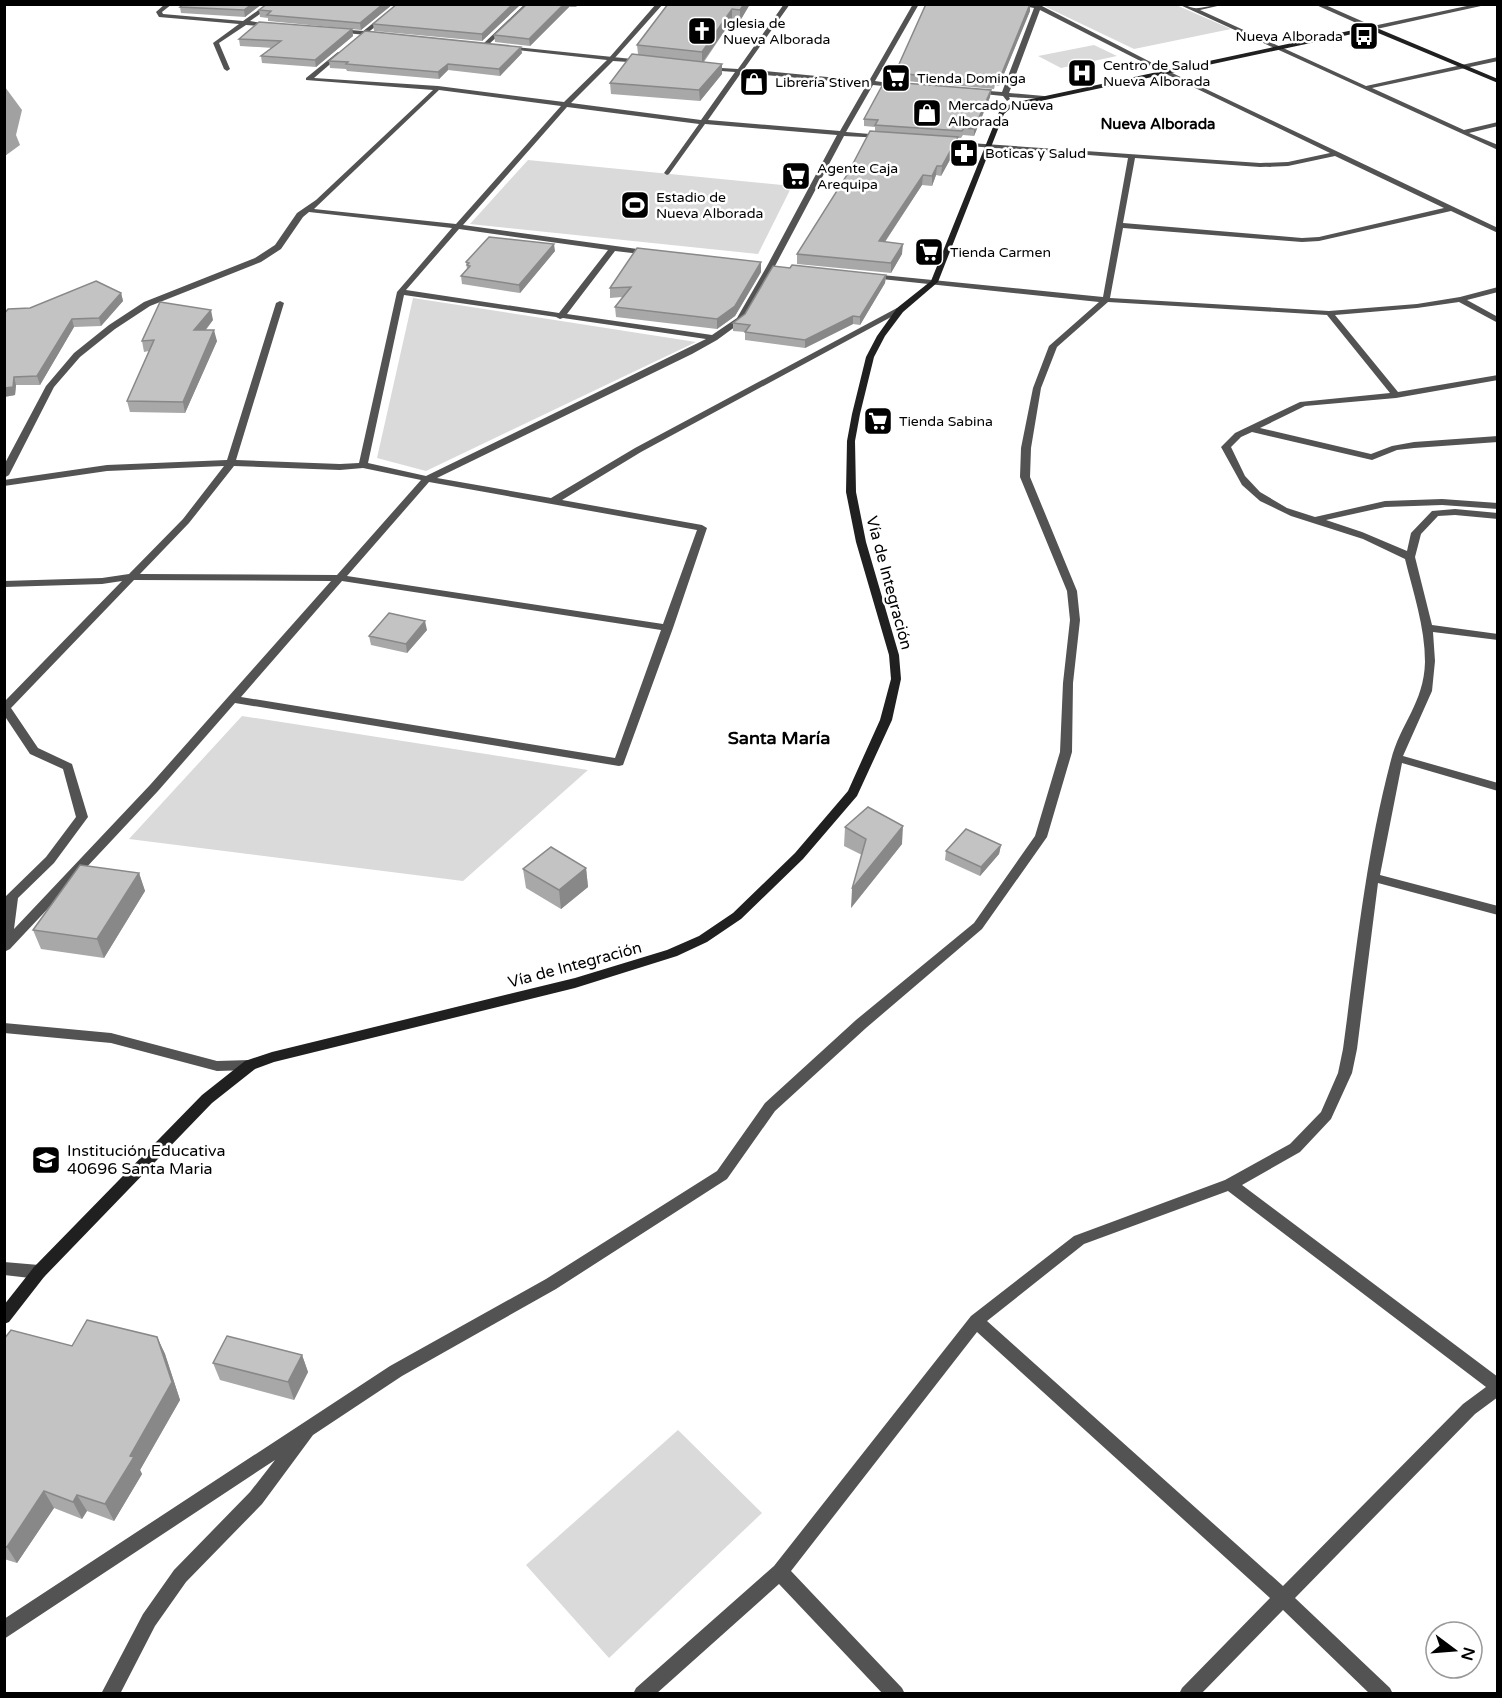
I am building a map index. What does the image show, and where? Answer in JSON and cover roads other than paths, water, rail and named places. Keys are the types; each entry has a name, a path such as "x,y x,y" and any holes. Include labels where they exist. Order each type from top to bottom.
{"main road":[{"path":"1010,106 1372,28 1497,81"},
{"name":"Vía de Integración","path":"4,1317 39,1272 207,1099 250,1065 283,1054 574,983 672,953 703,939 737,916 799,856 834,817 861,779 886,720 896,679 894,655 861,543 851,492 851,441 870,357 881,336 900,310 934,282 1001,113 1010,106"}],"street":[{"path":"170,4 159,12 161,16 277,26"},
{"path":"227,69 216,43 271,4"},
{"path":"356,39 401,4"},
{"path":"485,45 529,4"},
{"path":"363,465 401,292 565,105 611,59 660,4"},
{"path":"667,173 737,71 787,4"},
{"path":"5,947 154,788 342,578 427,479 714,338 740,319 916,4"},
{"path":"1181,4 1497,148"},
{"path":"1193,10 1223,4"},
{"path":"1317,4 1372,28 1487,4"},
{"path":"1010,106 1005,94 1033,6 1334,154 1497,231"},
{"path":"332,30 386,35"},
{"path":"474,44 645,62"},
{"path":"348,46 308,79 438,88 702,122 887,137"},
{"path":"1365,88 1497,60"},
{"path":"703,68 915,87"},
{"path":"4,474 50,386 77,355 112,327 147,304 258,260 278,247 300,215 319,202 438,88"},
{"path":"971,91 1044,98"},
{"path":"1463,132 1497,124"},
{"path":"932,141 1260,165 1288,164 1334,154"},
{"path":"4,1630 396,1371 551,1284 722,1175 770,1107 861,1024 978,926 1041,837 1066,752 1068,683 1075,620 1072,591 1025,477 1026,448 1037,388 1053,346 1106,300 1132,155"},
{"path":"1119,225 1302,240 1330,237 1450,209"},
{"path":"308,210 457,226 612,250 657,254"},
{"path":"560,317 612,250"},
{"path":"760,265 783,267"},
{"path":"864,275 1106,300 1329,313 1417,306 1460,299 1497,289"},
{"path":"401,292 714,338"},
{"path":"1460,299 1497,321"},
{"path":"5,947 12,897 50,860 82,817 68,767 34,750 5,709 129,577 186,521 231,463 280,303"},
{"path":"552,502 638,450 900,310"},
{"path":"1329,313 1396,395"},
{"path":"1410,557 1350,530 1314,521 1263,499 1242,478 1226,447 1238,435 1304,404 1396,395 1497,377"},
{"path":"1252,429 1372,457 1395,447 1414,444 1497,439"},
{"path":"4,483 107,468 231,463 340,467 363,465 427,479 702,528 619,762 233,699"},
{"path":"1314,521 1385,504 1442,502 1497,506"},
{"path":"642,1694 780,1572 976,1321 1079,1240 1230,1184 1295,1148 1326,1115 1345,1073 1350,1049 1373,877 1397,758 1427,691 1430,661 1427,628 1410,557 1416,533 1435,513 1455,512 1497,516"},
{"path":"4,584 102,581 129,577 342,578 668,628"},
{"path":"1427,628 1497,637"},
{"path":"1397,758 1497,787"},
{"path":"1373,877 1497,911"},
{"path":"4,1028 111,1038 217,1066 250,1065"},
{"path":"1188,1694 1469,1409 1497,1387 1230,1184"},
{"path":"4,1268 39,1272"},
{"path":"976,1321 1283,1598 1384,1694"},
{"path":"110,1694 149,1620 180,1576 256,1498 312,1426"},
{"path":"780,1572 896,1694"}],"place":[{"name":"Iglesia de Nueva Alborada","path":"702,31"},
{"name":"Nueva Alborada","path":"1364,36"},
{"name":"Centro de Salud Nueva Alborada","path":"1082,73"},
{"name":"Tienda Dominga","path":"896,78"},
{"name":"Librería Stiven","path":"754,82"},
{"name":"Mercado Nueva Alborada","path":"927,113"},
{"name":"Boticas y Salud","path":"964,153"},
{"name":"Agente Caja Arequipa","path":"796,176"},
{"name":"Estadio de Nueva Alborada","path":"635,205"},
{"name":"Tienda Carmen","path":"929,252"},
{"name":"Tienda Sabina","path":"878,421"},
{"name":"Institución Educativa 40696 Santa Maria","path":"46,1160"}],"district":[{"name":"Nueva Alborada","path":"1158,124"},
{"name":"Santa María","path":"779,738"}]}
